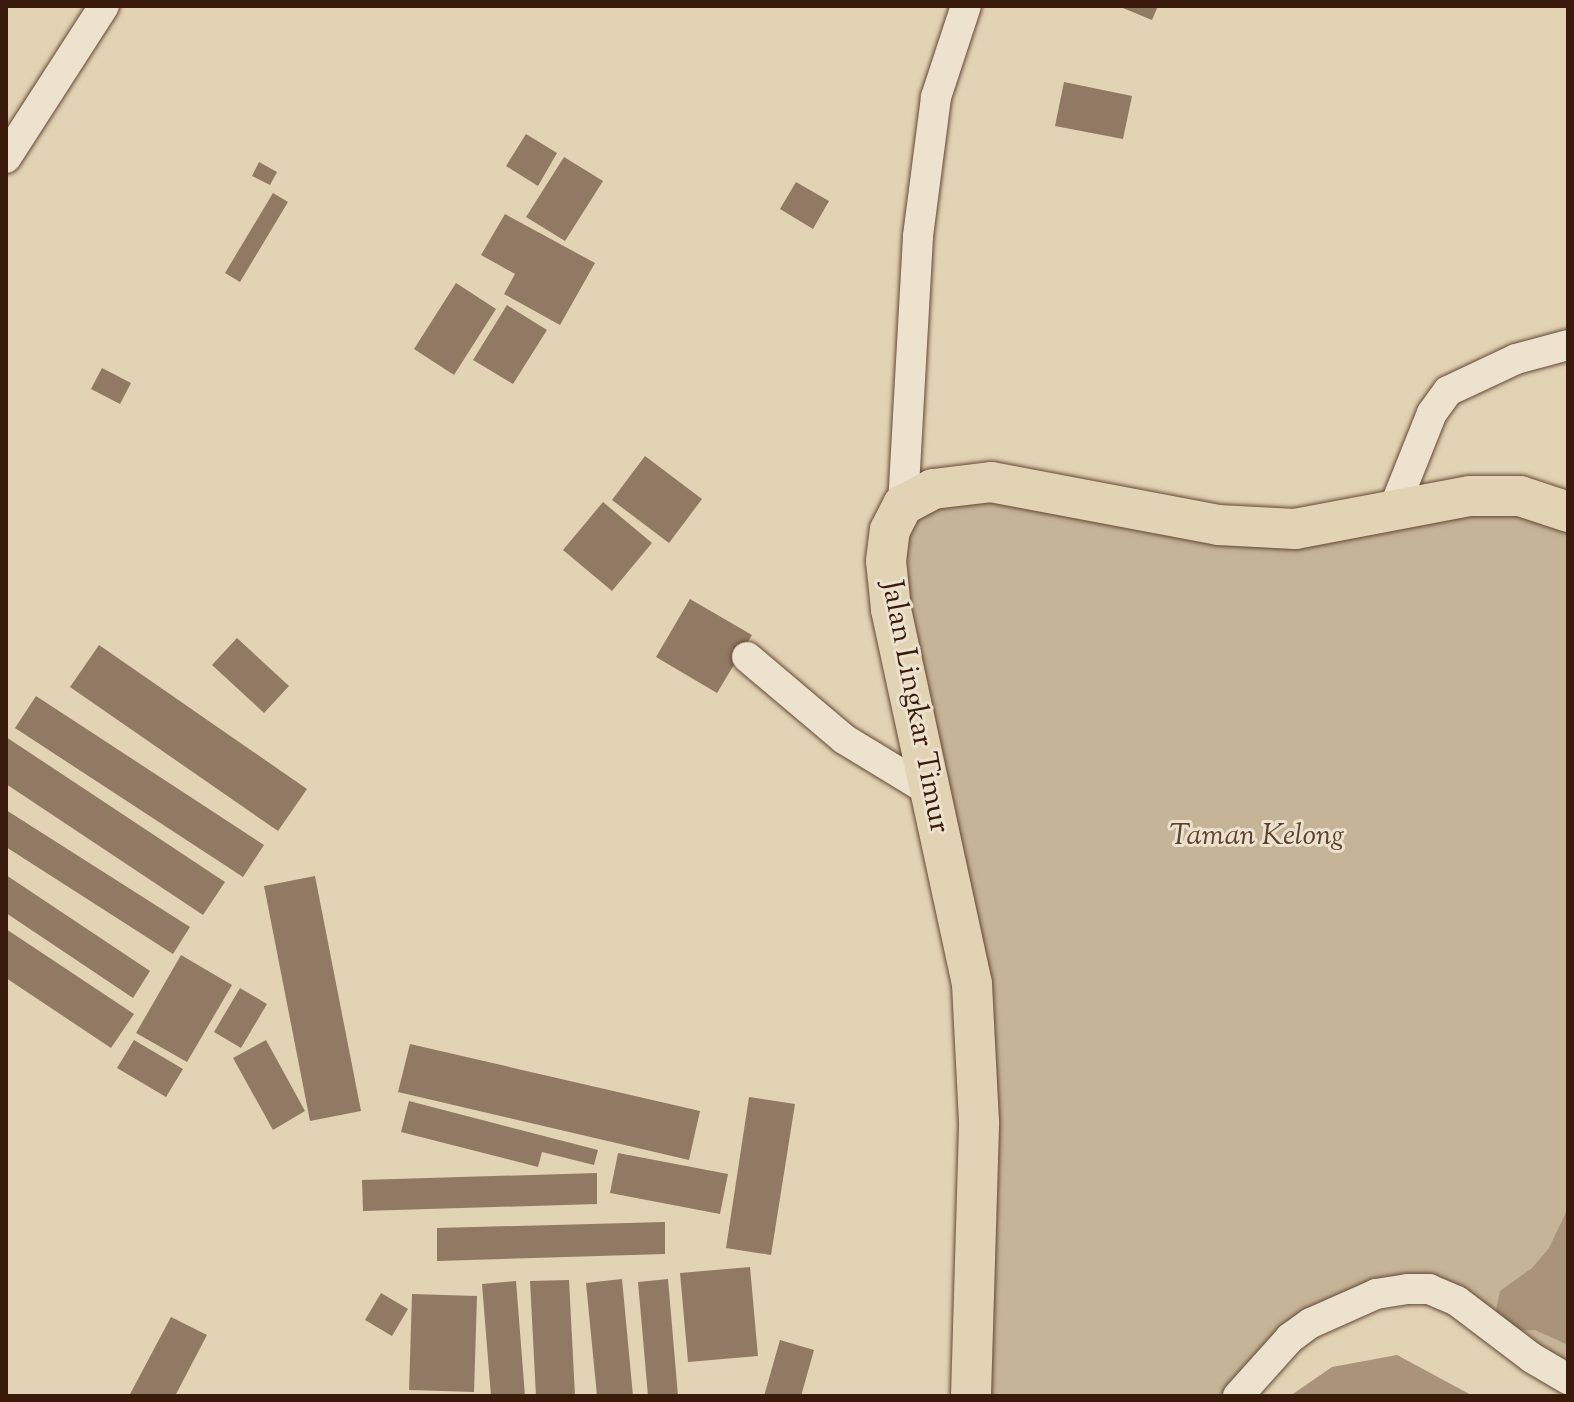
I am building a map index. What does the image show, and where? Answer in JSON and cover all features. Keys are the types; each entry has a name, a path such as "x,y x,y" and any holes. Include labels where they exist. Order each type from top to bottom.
{"main road":[{"path":"903,505 933,489 991,482 1218,525 1295,529 1469,496 1520,496 1568,512"},
{"name":"Jalan Lingkar Timur","path":"903,505 890,530 886,561 891,609 972,984 979,1122 971,1396"}],"street":[{"path":"6,158 104,6"},
{"path":"903,505 920,220 936,97 966,6"},
{"path":"1394,508 1432,413 1448,391 1516,359 1568,345"},
{"path":"747,657 844,739 928,790"},
{"path":"1238,1396 1290,1338 1311,1323 1376,1294 1408,1289 1429,1289 1457,1301 1532,1358 1568,1379"}],"green space":[{"name":"Taman Kelong","path":"991,482 1218,525 1394,508 1568,514 1568,1372 1429,1289 1341,1310 1238,1396 959,1396 979,1122 890,530"}],"shaded area":[{"path":"1568,1208 1568,1345 1535,1330 1507,1331 1496,1310 1500,1291 1532,1268 1549,1248"},
{"path":"1397,1355 1473,1396 1290,1396 1332,1367"}],"building":[{"path":"1118,6 1158,6 1152,20"},
{"path":"1064,82 1132,96 1123,139 1055,126"},
{"path":"526,134 557,153 538,186 506,166"},
{"path":"564,157 603,181 565,241 526,217"},
{"path":"259,162 277,172 270,185 252,176"},
{"path":"796,182 829,201 813,229 780,209"},
{"path":"273,193 288,202 240,282 225,273"},
{"path":"505,214 595,263 560,325 504,294 515,274 481,255"},
{"path":"456,283 496,309 454,375 414,349"},
{"path":"507,305 547,330 513,384 473,360"},
{"path":"102,368 131,383 120,404 91,389"},
{"path":"645,456 702,499 669,543 612,500"},
{"path":"603,502 652,543 612,591 563,550"},
{"path":"690,599 752,635 717,693 656,657"},
{"path":"237,638 289,686 264,713 212,665"},
{"path":"99,645 307,789 278,831 70,687"},
{"path":"36,696 264,845 243,877 15,728"},
{"path":"6,737 225,882 203,915 6,784"},
{"path":"6,810 190,927 173,954 6,847"},
{"path":"6,875 150,971 133,998 6,913"},
{"path":"315,876 361,1111 310,1121 264,886"},
{"path":"6,929 134,1014 111,1048 6,978"},
{"path":"181,955 232,985 187,1062 136,1033"},
{"path":"240,988 267,1004 241,1048 214,1032"},
{"path":"134,1040 183,1069 166,1097 117,1068"},
{"path":"266,1040 305,1111 273,1130 233,1058"},
{"path":"410,1044 700,1111 689,1160 398,1092"},
{"path":"749,1097 795,1104 771,1255 726,1248"},
{"path":"409,1101 598,1150 594,1165 542,1152 538,1167 401,1132"},
{"path":"618,1153 728,1174 720,1214 610,1193"},
{"path":"597,1173 597,1204 363,1211 362,1180"},
{"path":"665,1222 665,1254 437,1261 437,1228"},
{"path":"750,1267 758,1356 688,1362 680,1273"},
{"path":"622,1279 633,1396 597,1396 586,1283"},
{"path":"668,1279 678,1396 648,1396 638,1282"},
{"path":"569,1280 575,1396 536,1396 530,1281"},
{"path":"516,1281 525,1396 491,1396 482,1284"},
{"path":"381,1293 408,1309 392,1336 365,1320"},
{"path":"412,1294 477,1296 474,1392 409,1390"},
{"path":"171,1317 207,1335 175,1396 129,1396"},
{"path":"780,1340 814,1350 801,1396 764,1396"}]}
